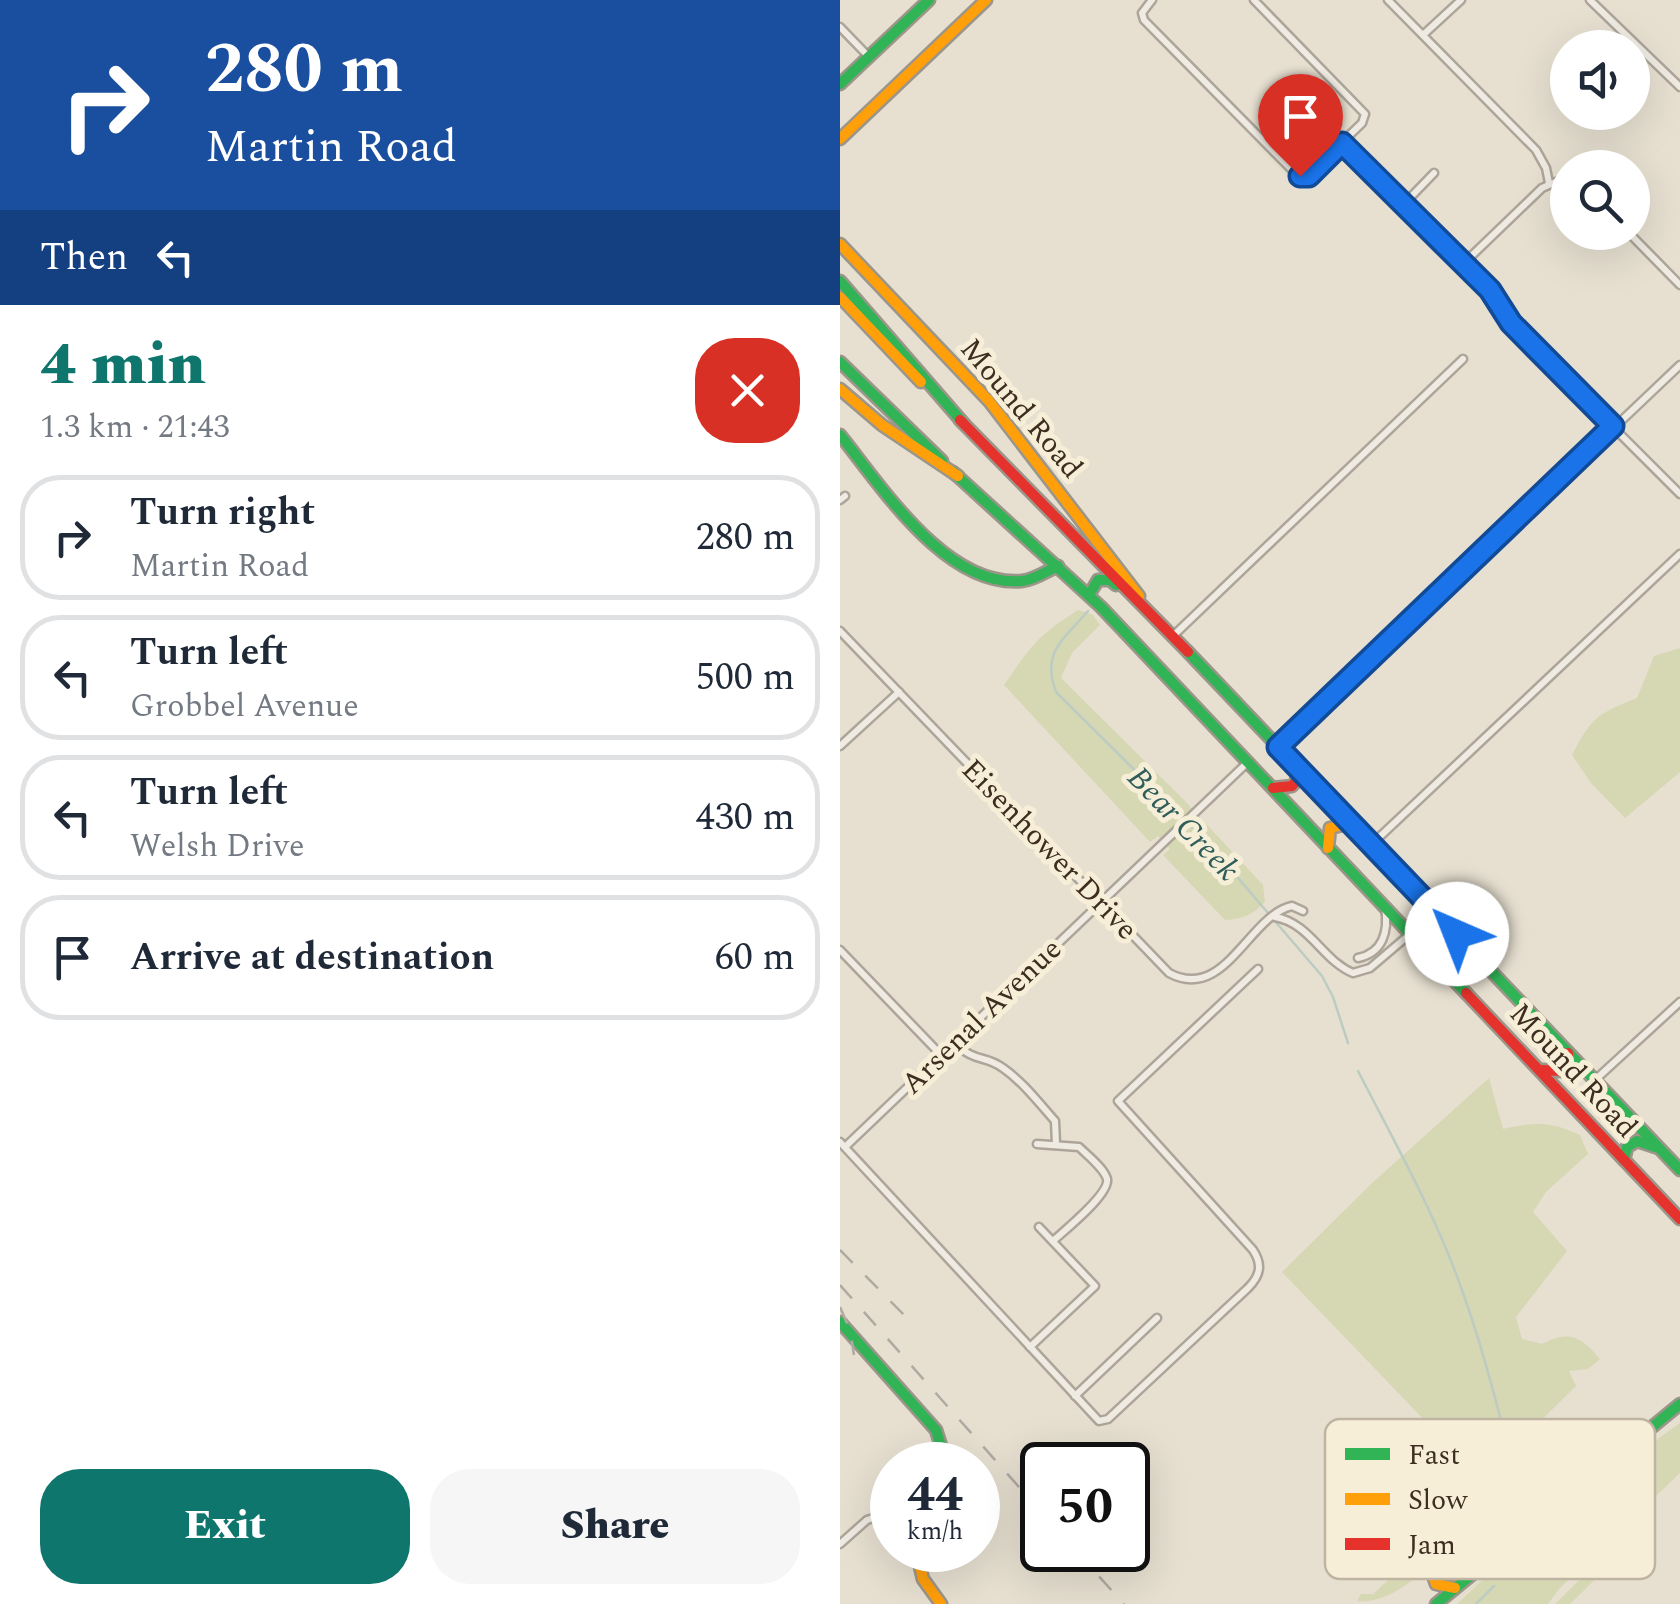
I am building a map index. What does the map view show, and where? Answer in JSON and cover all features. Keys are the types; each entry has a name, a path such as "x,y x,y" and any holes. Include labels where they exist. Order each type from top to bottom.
{"main road":[{"path":"840,92 844,80 929,0"},
{"path":"840,138 986,0"},
{"name":"Mound Road","path":"840,244 989,401 1152,615"},
{"path":"840,281 964,424"},
{"name":"Mound Road","path":"840,297 1173,636 1680,1170"},
{"name":"Mound Road","path":"840,362 1088,594 1680,1219"},
{"path":"840,389 882,425 958,476"},
{"path":"840,434 927,539 954,562 981,576 1018,584 1037,581 1058,566"},
{"path":"1088,594 1102,578 1138,601"},
{"path":"1273,788 1294,786 1298,778 1296,765"},
{"path":"1328,848 1330,828 1350,823"},
{"path":"1540,1070 1562,1071 1568,1062 1568,1052"},
{"path":"1624,1160 1627,1147 1638,1140 1662,1151"},
{"path":"840,1322 936,1430 939,1442"},
{"path":"1655,1424 1680,1404"},
{"path":"919,1572 924,1585 941,1604"},
{"path":"1434,1579 1436,1584 1455,1588"},
{"path":"1436,1604 1466,1579"}],"street":[{"path":"1152,0 1142,13 1144,20 1296,174 1309,176 1362,123 1364,112 1254,0"},
{"path":"1388,0 1536,150 1546,168 1549,183 1463,264"},
{"path":"1423,35 1462,0"},
{"path":"1590,0 1680,87"},
{"path":"840,27 869,57"},
{"path":"1342,143 1493,294 1511,323 1680,494"},
{"path":"1404,204 1434,173"},
{"path":"1646,250 1680,285"},
{"path":"1173,636 1462,359"},
{"path":"1278,747 1680,364"},
{"path":"1372,844 1680,554"},
{"name":"Eisenhower Drive","path":"840,631 1163,968 1184,979 1198,980 1210,974 1274,916"},
{"path":"840,746 899,692"},
{"name":"Arsenal Avenue","path":"842,1144 941,1055 1248,762"},
{"path":"1274,916 1287,906 1296,906 1303,912"},
{"path":"1358,958 1372,954 1385,935 1384,907"},
{"path":"1274,916 1299,926 1342,968 1353,973 1370,968 1410,934"},
{"path":"840,950 941,1055"},
{"path":"842,1144 1099,1421 1117,1413 1258,1274 1260,1263 1253,1250 1118,1101 1258,969"},
{"path":"1595,1080 1680,1002"},
{"path":"954,1042 971,1057 994,1063 1012,1076 1055,1121 1056,1144"},
{"path":"1037,1144 1081,1149 1104,1174 1107,1184 1103,1193 1053,1241"},
{"path":"1030,1348 1096,1286 1039,1227"},
{"path":"1075,1396 1158,1318"},
{"path":"840,1544 870,1519"}],"green space":[{"path":"1078,610 1093,615 1100,625 1072,653 1061,678 1263,885 1265,902 1251,913 1225,920 1163,855 1170,849 1158,836 1150,842 1004,685 1035,643"},
{"path":"1680,648 1680,772 1625,818 1591,783 1572,755 1597,718 1637,698 1654,656"},
{"path":"1489,1078 1503,1129 1551,1125 1580,1135 1588,1154 1546,1192 1533,1212 1567,1251 1516,1317 1522,1339 1542,1344 1560,1337 1574,1338 1600,1359 1588,1369 1569,1371 1576,1386 1542,1419 1423,1419 1282,1272 1371,1184"},
{"path":"1680,1423 1680,1473 1655,1497 1655,1441"},
{"path":"1389,1579 1414,1579 1379,1599 1357,1601 1361,1594 1373,1594"},
{"path":"1484,1579 1569,1579 1548,1604 1457,1604"},
{"path":"1580,1579 1595,1579 1570,1604 1555,1604"}],"waterway":[{"name":"Bear Creek","path":"1088,611 1053,656 1056,692 1208,843 1322,976 1348,1043"},
{"name":"Bear Creek","path":"1358,1071 1415,1180 1453,1265 1501,1419"},
{"name":"Bear Creek","path":"1476,1604 1494,1586"}],"railway":[{"path":"840,1250 913,1324"},
{"path":"840,1285 1020,1488"},
{"path":"840,1307 850,1330 854,1355"},
{"path":"1095,1572 1124,1604"}],"traffic: fast":[{"path":"840,84 929,0"},
{"path":"840,281 964,424"},
{"path":"840,362 942,461"},
{"path":"840,435 918,530 967,568 994,579 1022,581 1058,566"},
{"path":"953,472 1101,607 1466,993"},
{"path":"1089,595 1098,580 1110,580 1116,585"},
{"path":"1188,652 1680,1170"},
{"path":"1624,1160 1627,1147 1637,1141 1655,1147"},
{"path":"840,1322 936,1430 940,1442"},
{"path":"1655,1424 1680,1404"},
{"path":"1436,1604 1466,1579"}],"traffic: slow":[{"path":"840,139 986,0"},
{"path":"840,244 989,401 1139,596"},
{"path":"840,297 921,382"},
{"path":"840,389 882,425 958,476"},
{"path":"1328,848 1330,828 1351,823"},
{"path":"921,1572 941,1604"},
{"path":"1434,1579 1436,1584 1455,1588"}],"traffic: jam":[{"path":"960,420 1188,652"},
{"path":"1273,788 1292,786 1297,780 1297,768"},
{"path":"1466,993 1680,1219"},
{"path":"1542,1070 1561,1071 1568,1062 1568,1053"}],"route":[{"path":"1300,176 1309,176 1342,143 1490,290 1511,323 1613,426 1278,747 1457,934"}]}
